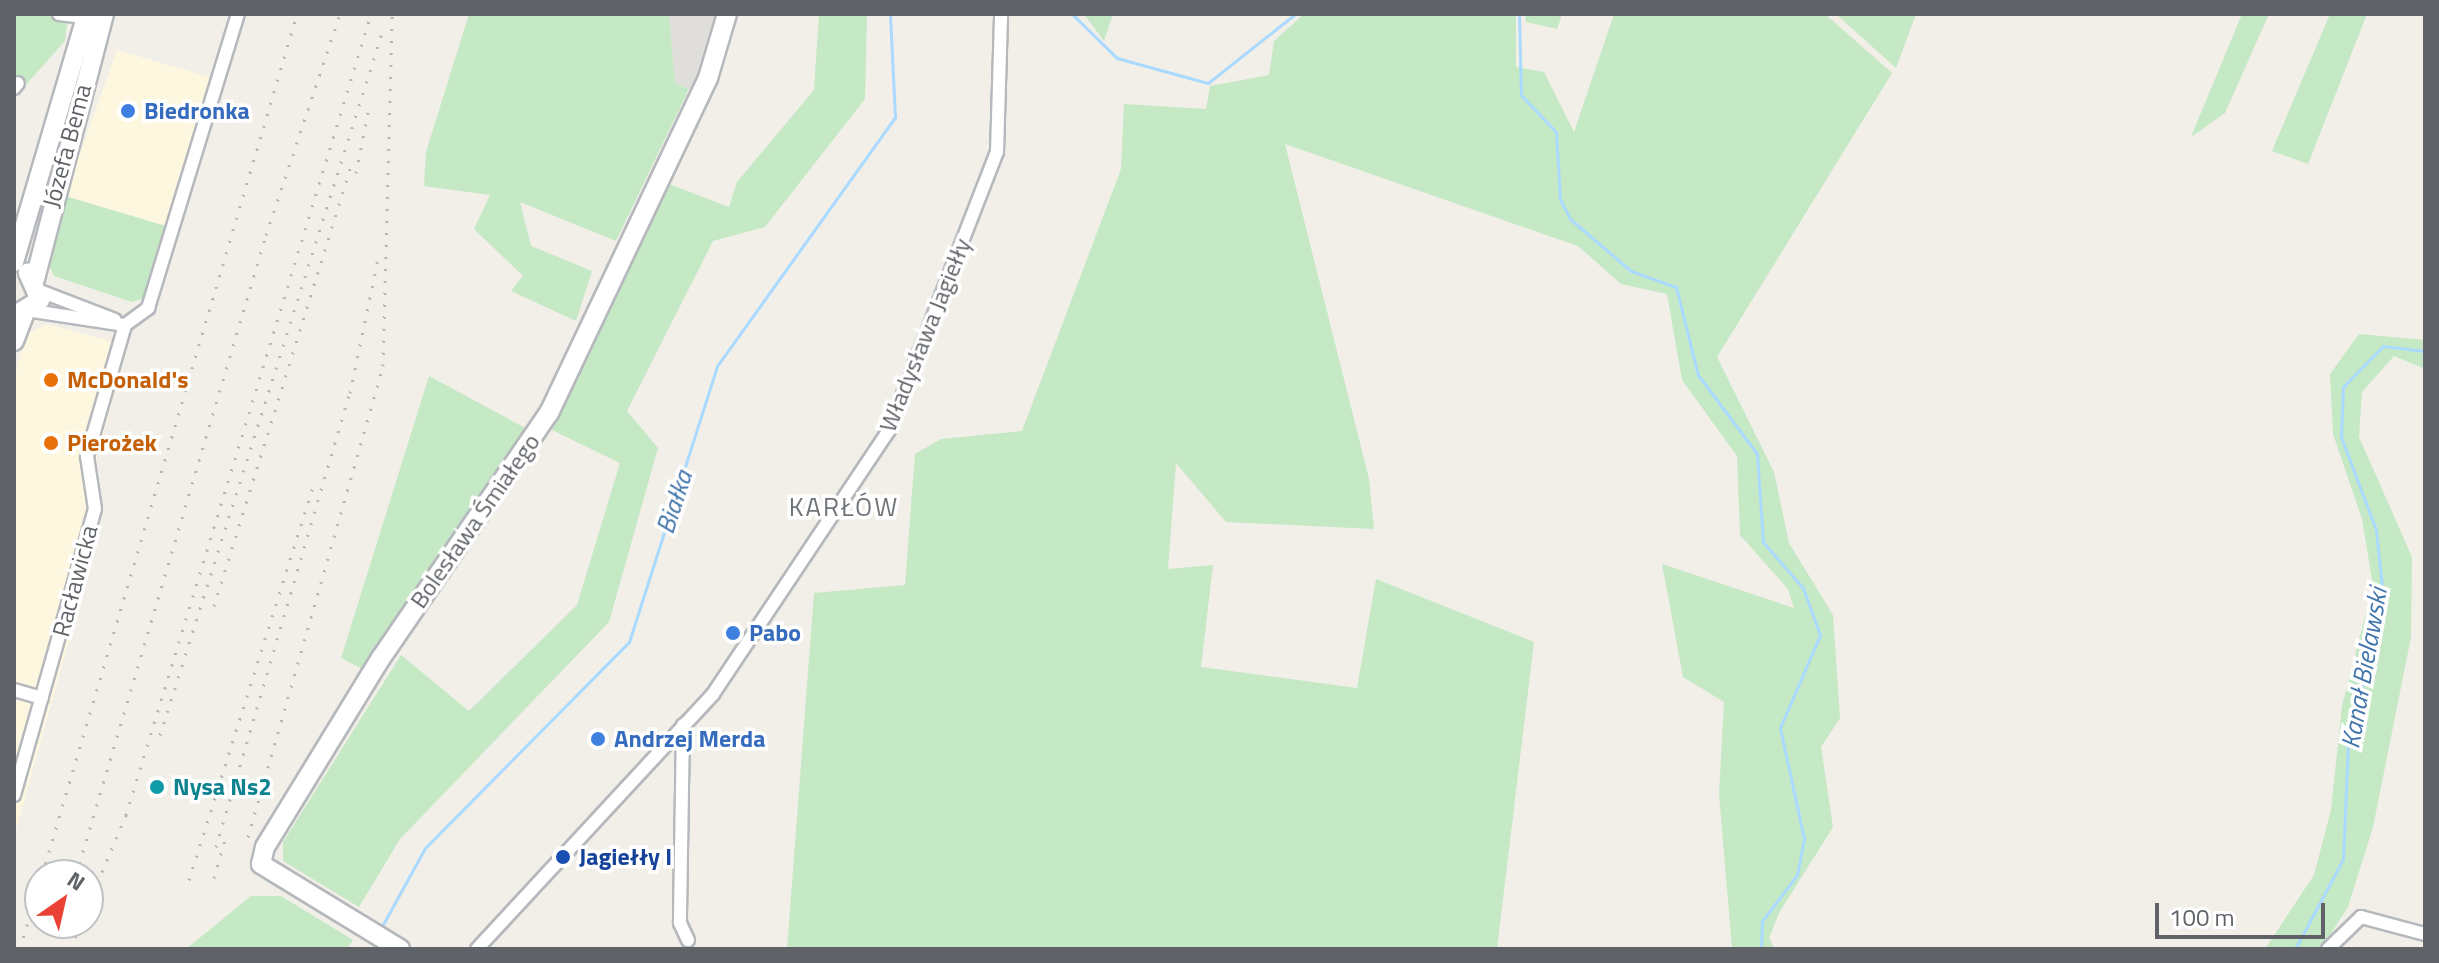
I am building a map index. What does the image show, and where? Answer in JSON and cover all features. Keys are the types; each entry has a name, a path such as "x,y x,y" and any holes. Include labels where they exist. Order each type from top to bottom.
{"street":[{"path":"59,14 95,16"},
{"name":"Racławicka","path":"14,795 95,509 87,456 125,325 143,314 156,290 238,14"},
{"name":"Bolesława Śmiałego","path":"395,946 261,864 265,847 381,658 549,413 708,78 727,14"},
{"name":"Władysława Jagiełły","path":"477,949 721,682 899,410 1000,142 1001,14"},
{"name":"Józefa Bema","path":"14,262 95,16"},
{"name":"Józefa Bema","path":"14,341 38,285 95,16"},
{"path":"14,271 125,325"},
{"path":"24,314 125,325"},
{"path":"14,690 42,698"},
{"path":"683,725 680,923 688,940"},
{"path":"2328,949 2361,917 2425,934"}],"shaded area":[{"path":"669,14 715,14 692,90 675,83"},
{"path":"117,50 213,78 169,227 65,196"},
{"path":"47,324 128,346 93,471 98,537 14,837 14,377 26,334"}],"green space":[{"path":"14,14 68,14 65,41 14,98"},
{"path":"469,14 669,14 675,83 689,89 616,241 520,202 531,246 592,271 576,321 511,291 523,276 474,229 490,195 424,186 426,152"},
{"path":"819,14 867,14 865,99 765,227 713,241 627,411 658,448 609,622 400,839 359,907 283,861 283,842 401,655 469,711 577,605 620,463 552,430 669,184 729,207 737,182 814,90"},
{"path":"1084,14 1113,14 1104,41"},
{"path":"1304,14 1516,14 1516,67 1544,72 1574,132 1614,14 1825,14 1892,73 1717,357 1774,472 1789,543 1833,615 1840,718 1821,747 1833,827 1779,913 1769,938 1775,949 1732,949 1719,794 1724,702 1683,677 1662,564 1794,608 1788,589 1740,535 1737,456 1682,380 1667,294 1621,284 1578,246 1285,144 1369,479 1374,529 1226,522 1176,463 1168,569 1213,565 1201,667 1357,688 1376,579 1534,642 1497,949 787,949 814,593 905,585 915,454 941,439 1022,431 1121,169 1124,104 1206,109 1210,86 1269,75 1274,41"},
{"path":"1525,14 1562,14 1557,29 1526,22"},
{"path":"1836,14 1916,14 1896,68"},
{"path":"2242,14 2269,14 2225,113 2191,137"},
{"path":"2330,14 2367,14 2308,164 2272,151"},
{"path":"65,196 169,227 147,297 132,302 54,276 46,258"},
{"path":"2359,334 2425,340 2425,369 2394,356 2362,392 2359,437 2412,557 2411,637 2373,827 2348,907 2321,949 2265,949 2314,875 2331,810 2342,706 2373,586 2362,519 2333,434 2330,374"},
{"path":"429,376 527,429 364,670 341,658"},
{"path":"251,896 281,896 353,940 347,949 186,949"}],"waterway":[{"name":"Białka","path":"381,928 425,848 629,642 717,366 895,117 890,14"},
{"name":"Kanał Bielawski","path":"1072,14 1117,58 1208,83 1295,14"},
{"name":"Kanał Bielawski","path":"1519,14 1521,95 1556,132 1560,199 1570,219 1631,271 1676,287 1698,375 1757,454 1763,542 1803,588 1820,635 1780,728 1804,839 1797,875 1762,921 1761,949"},
{"name":"Kanał Bielawski","path":"2295,949 2343,859 2348,744 2383,596 2376,530 2341,437 2343,387 2383,346 2425,351"}],"railway":[{"path":"47,859 297,14"},
{"path":"81,859 266,235 340,14"},
{"path":"104,867 126,815 371,14"},
{"path":"248,837 383,366 392,14"},
{"path":"160,735 383,30"},
{"path":"356,173 370,102"},
{"path":"214,606 353,159"},
{"path":"216,847 350,393 379,254"},
{"path":"189,880 313,487"},
{"path":"214,878 226,836"},
{"path":"20,949 24,936"},
{"path":"54,949 57,939"},
{"path":"71,949 75,939"}],"place":[{"name":"Biedronka","path":"128,111"},
{"name":"McDonald's","path":"51,380"},
{"name":"Pierożek","path":"51,443"},
{"name":"Pabo","path":"733,633"},
{"name":"Andrzej Merda","path":"598,739"},
{"name":"Nysa Ns2","path":"157,787"},
{"name":"Jagiełły I","path":"563,857"}],"district":[{"name":"KARŁÓW","path":"844,507"}]}
